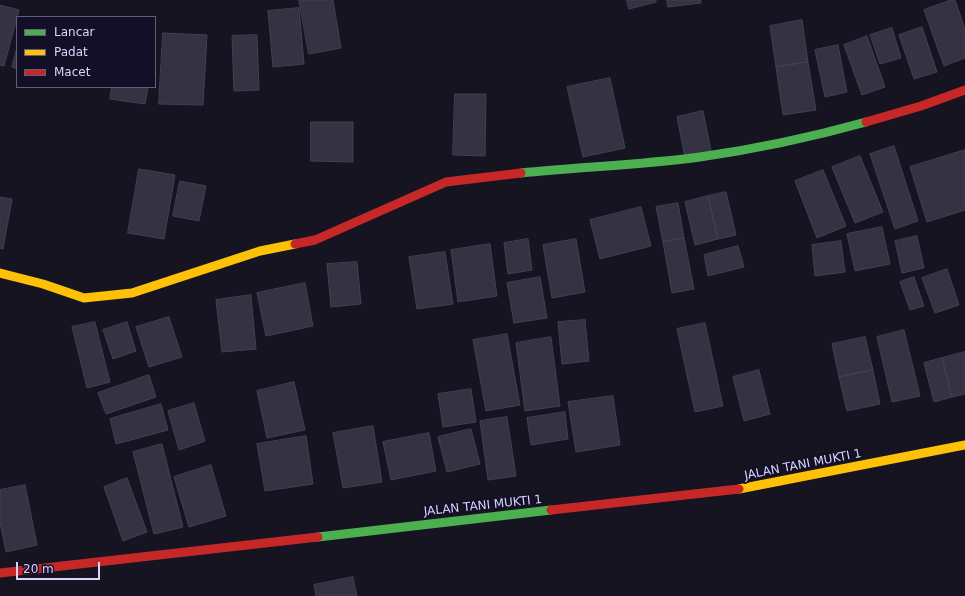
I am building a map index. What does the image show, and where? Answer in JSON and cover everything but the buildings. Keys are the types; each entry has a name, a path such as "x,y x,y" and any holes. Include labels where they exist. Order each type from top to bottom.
{"street":[{"path":"0,273 43,284 84,298 132,293 260,251 315,240 446,182 560,169 699,157 748,150 834,132 921,106 965,90"},
{"name":"JALAN TANI MUKTI 1","path":"0,573 739,489 965,445"}],"traffic: fast":[{"path":"521,173 700,157 784,142 866,122"},
{"path":"318,537 551,510"}],"traffic: slow":[{"path":"0,273 43,284 84,298 132,293 260,251 295,244"},
{"path":"739,489 965,445"}],"traffic: jam":[{"path":"866,122 921,106 965,90"},
{"path":"295,244 315,240 446,182 521,173"},
{"path":"551,510 739,489"},
{"path":"0,573 318,537"}]}
